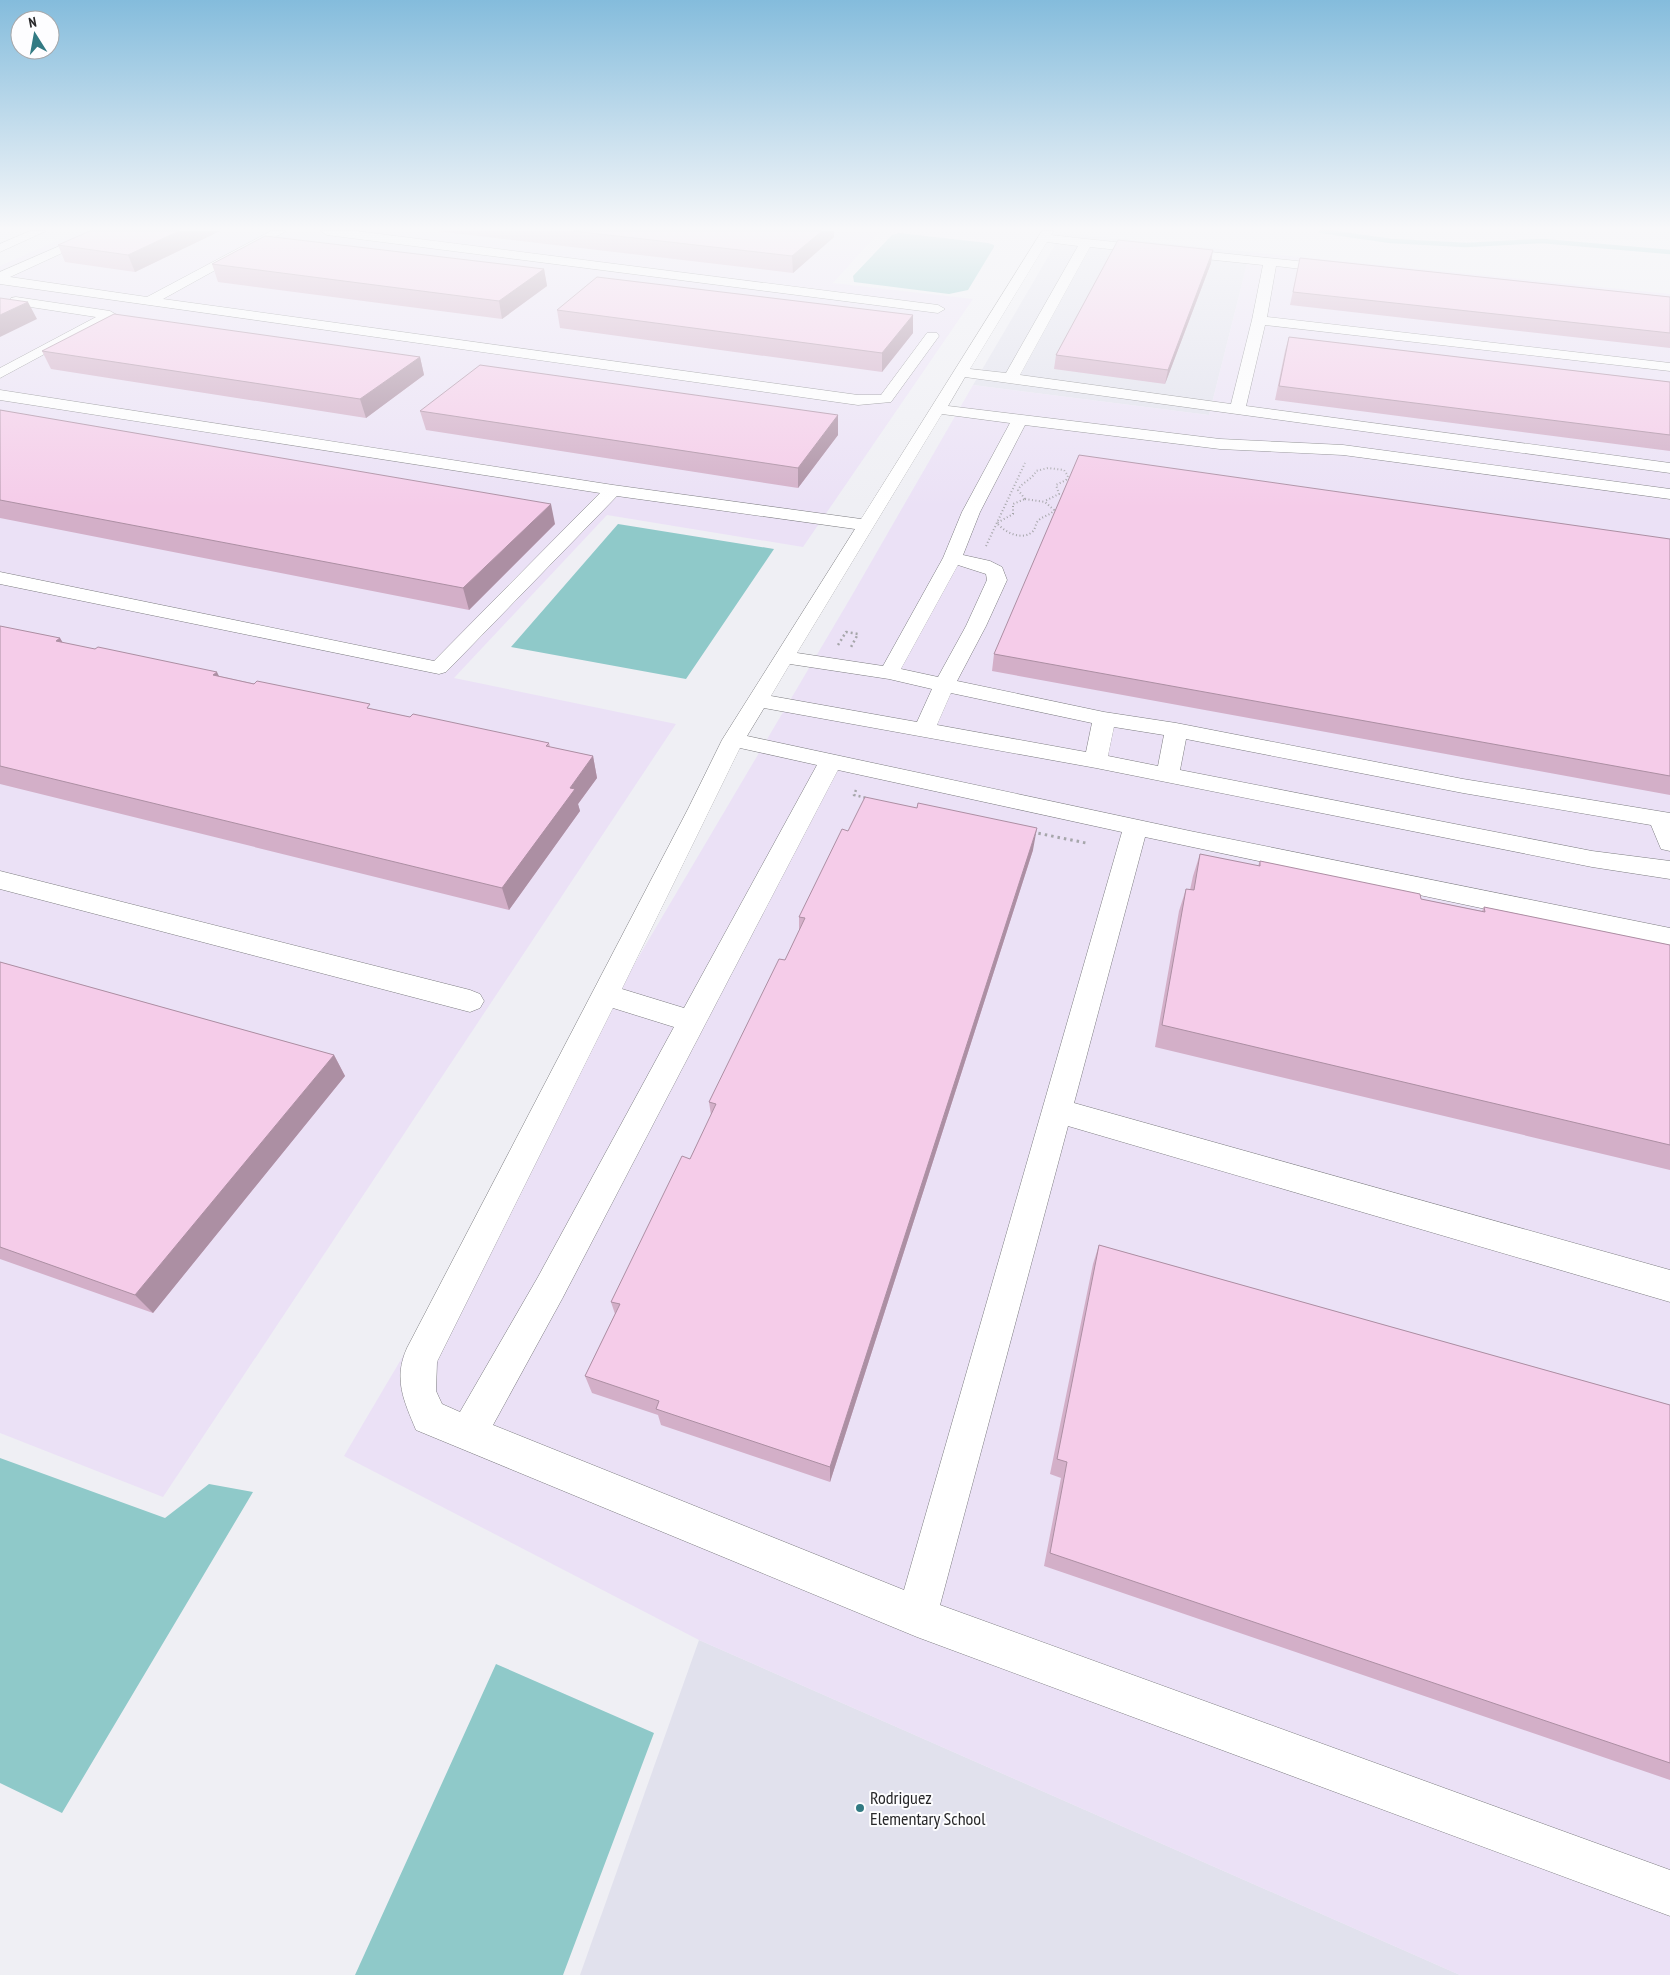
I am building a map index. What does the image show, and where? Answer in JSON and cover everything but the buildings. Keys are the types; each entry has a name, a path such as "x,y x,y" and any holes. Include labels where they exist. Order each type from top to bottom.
{"street":[{"path":"0,374 95,323"},
{"path":"308,323 858,400 886,399 932,336"},
{"path":"991,323 733,740 606,995 419,1360 418,1391 429,1417 917,1617 1670,1893"},
{"path":"1012,378 1042,323"},
{"path":"1237,410 1258,323"},
{"path":"1287,323 1670,367"},
{"path":"961,372 1670,468"},
{"path":"0,395 612,490 866,525"},
{"path":"938,409 1220,444 1343,450 1670,494"},
{"path":"889,674 952,558 971,512 1019,420"},
{"path":"0,578 439,668 612,490"},
{"path":"924,730 944,685 976,626 997,580 994,571 983,565 952,558"},
{"path":"785,657 889,674 1104,719 1176,730 1463,786 1665,820 1670,842"},
{"path":"758,700 1096,761 1592,859 1670,870"},
{"path":"1096,761 1104,719"},
{"path":"1168,775 1176,730"},
{"path":"733,740 1136,827 1670,938"},
{"path":"468,1434 550,1288 831,761"},
{"path":"917,1617 1136,827"},
{"path":"0,880 470,1001"},
{"path":"606,995 691,1021"},
{"path":"1058,1111 1670,1286"}],"path":[{"path":"984,549 998,523 1028,455"},
{"path":"1025,499 1018,490 1019,487 1032,479 1036,471 1048,468 1064,470 1068,476 1066,480 1056,485 1059,494 1045,501"},
{"path":"1025,499 1045,501 1054,510 1038,522 1031,533 1011,534 1001,529 998,523 1013,514 1014,504 1025,499"},
{"path":"834,652 846,632 858,634 850,650"},
{"path":"860,783 854,795 873,799"},
{"path":"1028,831 1086,843"}],"shaded area":[{"path":"0,323 956,323 803,547 607,515 454,678 676,724 163,1497 0,1433"},
{"path":"1009,323 1232,323 1209,415 973,385"},
{"path":"1232,323 1670,323 1670,1975 1460,1975 699,1640 344,1456 851,597 973,385 1209,415"},
{"name":"Rodriguez Elementary School","path":"699,1640 1460,1975 580,1975"}],"water":[{"path":"618,524 774,549 686,679 511,647"},
{"path":"0,1458 165,1518 209,1484 253,1492 62,1813 0,1783"},
{"path":"496,1664 654,1733 563,1975 355,1975"}],"place":[{"name":"Rodriguez Elementary School","path":"860,1808"}]}
